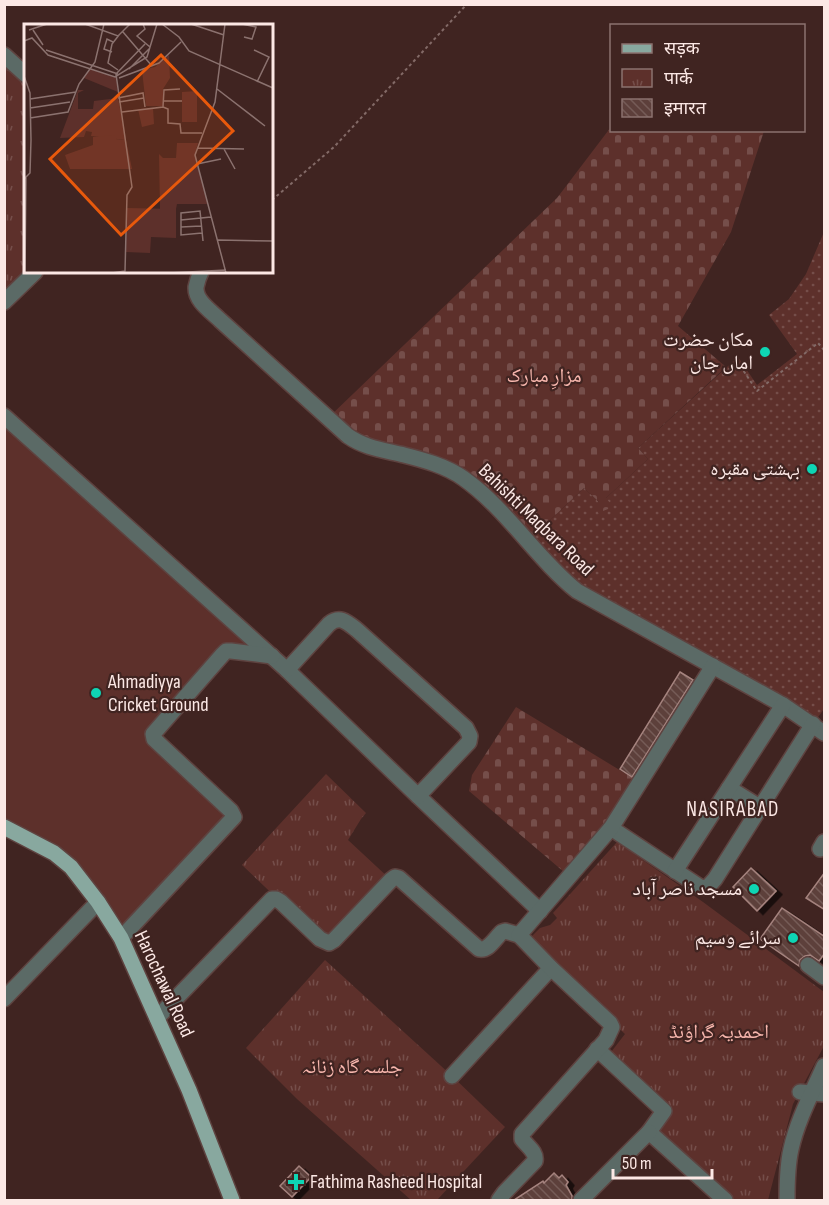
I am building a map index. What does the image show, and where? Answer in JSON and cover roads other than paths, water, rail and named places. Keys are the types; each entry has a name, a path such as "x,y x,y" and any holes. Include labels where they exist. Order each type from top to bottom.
{"main road":[{"name":"Harochawal Road","path":"4,827 63,860 99,902 121,938 157,1018 189,1090 232,1200"}],"street":[{"path":"4,55 24,73"},
{"path":"4,302 34,273"},
{"name":"Bahishti Maqbara Road","path":"201,273 196,286 201,302 348,436 370,448 438,465 462,477 484,494 545,561 577,591 783,705 819,729"},
{"path":"4,416 272,656 540,911"},
{"path":"287,670 334,619 340,619 357,630 466,728 470,736 469,742 418,796"},
{"path":"121,938 234,819 231,811 154,739 153,734 226,651 272,656"},
{"path":"519,934 611,828 713,666"},
{"path":"675,871 783,705"},
{"path":"611,828 700,887 707,888 760,808 819,729"},
{"path":"729,788 760,808"},
{"path":"157,1018 272,899 280,902 320,939 329,943 395,877 399,878 479,949 487,948 502,932 519,934 551,968 610,1023 612,1028 597,1049 522,1134 522,1139 534,1152 535,1161 499,1200"},
{"path":"4,999 99,902"},
{"path":"808,965 825,977"},
{"path":"452,1076 551,968"},
{"path":"581,1200 649,1132 664,1111 597,1049"},
{"path":"787,1200 791,1148 798,1126 825,1066"},
{"path":"649,1132 725,1200"}],"place":[{"name":"مکان حضرت اماں جان","path":"765,352"},
{"name":"بہشتی مقبرہ","path":"812,469"},
{"name":"Ahmadiyya Cricket Ground","path":"96,693"},
{"name":"مسجد ناصر آباد","path":"754,889"},
{"name":"سرائے وسیم","path":"793,938"},
{"name":"Fathima Rasheed Hospital","path":"296,1182"}],"district":[{"name":"NASIRABAD","path":"733,809"}],"park label":[{"name":"مزارِ مبارک","path":"544,376"},
{"name":"احمدیہ گراؤنڈ","path":"719,1032"},
{"name":"جلسہ گاہ زنانہ","path":"352,1067"}]}
